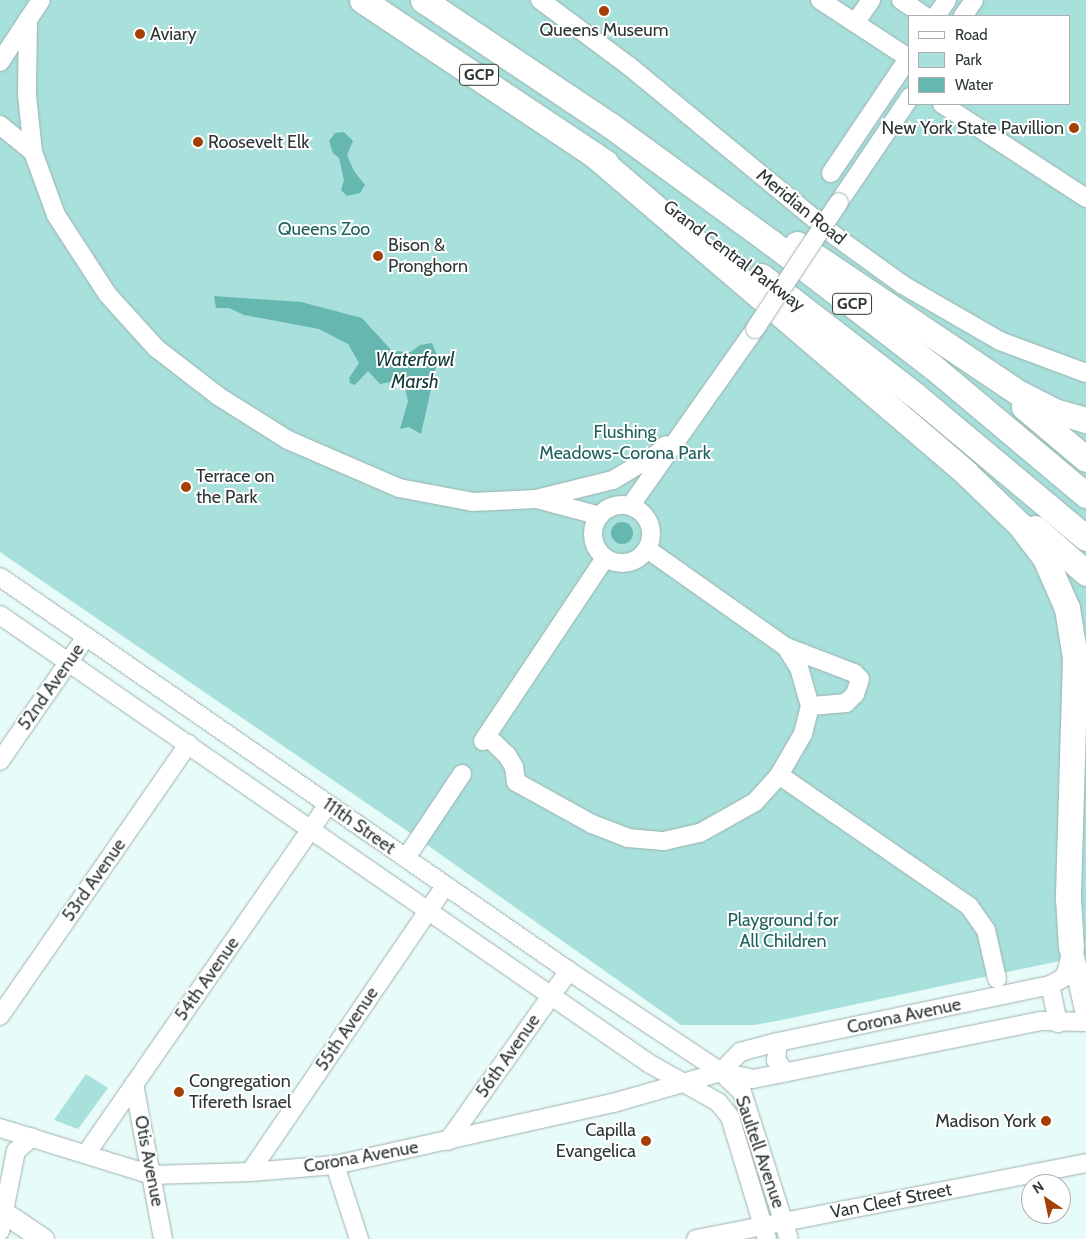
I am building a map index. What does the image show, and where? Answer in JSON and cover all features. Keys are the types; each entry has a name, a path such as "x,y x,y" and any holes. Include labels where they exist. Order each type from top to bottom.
{"highway":[{"name":"Grand Central Parkway","path":"362,0 593,154 856,348 1086,538"},
{"name":"Grand Central Parkway","path":"423,0 610,126 879,325 1086,495"},
{"path":"610,126 822,259 958,353 1042,406 1086,420"},
{"path":"593,154 966,474 1086,573"},
{"path":"958,353 1086,459"},
{"path":"966,474 1036,545 1058,583 1070,620 1076,685 1068,898 1071,948"}],"main road":[{"path":"1071,948 1086,1014"},
{"path":"1,1217 43,1239"}],"street":[{"path":"0,62 41,0"},
{"name":"Meridian Road","path":"540,0 629,66 835,236 903,285 1000,341 1086,373"},
{"path":"820,0 908,57"},
{"path":"855,23 871,0"},
{"path":"901,0 924,15"},
{"path":"937,15 947,0"},
{"path":"964,15 974,0"},
{"path":"28,19 27,95 33,152 56,215 108,295 156,348 218,396 288,440 399,488 473,502 537,498 612,480 660,452 700,404"},
{"path":"830,173 908,59"},
{"path":"632,504 646,517 651,527 647,549 630,563 620,564 605,558 593,538 600,516 607,509 632,504 700,404 755,329 908,100"},
{"path":"944,105 1086,198"},
{"path":"0,125 33,152"},
{"path":"537,498 600,516"},
{"path":"647,549 786,646 854,673 860,679 855,694 846,703 810,706"},
{"path":"605,558 485,738 507,755 514,767 516,782 592,824 628,838 664,841 700,833 754,802 779,775 804,734 810,706 799,668 786,646"},
{"name":"111th Street","path":"0,577 445,886 721,1072"},
{"name":"111th Street","path":"0,615 551,995 682,1083"},
{"name":"52nd Avenue","path":"0,761 86,637"},
{"name":"53rd Avenue","path":"0,1016 188,744"},
{"path":"406,858 462,774"},
{"path":"779,775 969,906 986,930 997,979"},
{"name":"54th Avenue","path":"86,1154 328,805"},
{"name":"55th Avenue","path":"250,1172 445,886"},
{"path":"1058,1023 1050,985 1063,978 1067,971 1071,948"},
{"name":"56th Avenue","path":"448,1141 569,971"},
{"name":"Corona Avenue","path":"721,1072 740,1052 778,1042 1050,985"},
{"name":"Corona Avenue","path":"0,1128 152,1175 250,1172 335,1165 613,1103 721,1072 753,1079 1041,1021 1058,1023 1086,1022"},
{"path":"778,1042 776,1060 786,1073"},
{"name":"Saultell Avenue","path":"721,1072 742,1092 789,1239"},
{"name":"Saultell Avenue","path":"682,1083 718,1102 730,1117 765,1232"},
{"name":"Otis Avenue","path":"134,1084 163,1239"},
{"path":"1,1217 16,1152 32,1137"},
{"name":"Van Cleef Street","path":"696,1239 765,1232 783,1222 1086,1163"},
{"path":"335,1165 359,1239"}],"green space":[{"name":"Flushing Meadows-Corona Park","path":"0,0 1086,0 1086,971 1083,956 754,1025 681,1025 416,837 0,552"},
{"path":"86,1074 108,1088 78,1129 54,1120"}],"water":[{"path":"344,132 353,141 347,155 354,171 365,185 360,193 347,196 341,190 344,180 339,158 333,153 329,141 335,133"},
{"name":"Waterfowl Marsh","path":"214,296 301,302 362,318 392,351 411,352 420,345 432,343 438,358 421,434 409,427 400,429 408,401 405,388 395,381 380,384 368,371 355,385 350,383 349,378 359,363 348,344 319,329 244,315 229,308 216,308"},
{"path":"622,522 632,529 633,533 626,543 622,544 612,537 611,533 618,523"}],"place":[{"name":"Queens Museum","path":"604,11"},
{"name":"Aviary","path":"140,34"},
{"name":"New York State Pavillion","path":"1074,128"},
{"name":"Roosevelt Elk","path":"198,142"},
{"name":"Bison & Pronghorn","path":"378,256"},
{"name":"Terrace on the Park","path":"186,487"},
{"name":"Congregation Tifereth Israel","path":"179,1092"},
{"name":"Madison York","path":"1046,1121"},
{"name":"Capilla Evangelica","path":"646,1141"}],"park label":[{"name":"Queens Zoo","path":"324,229"},
{"name":"Playground for All Children","path":"783,931"}]}
